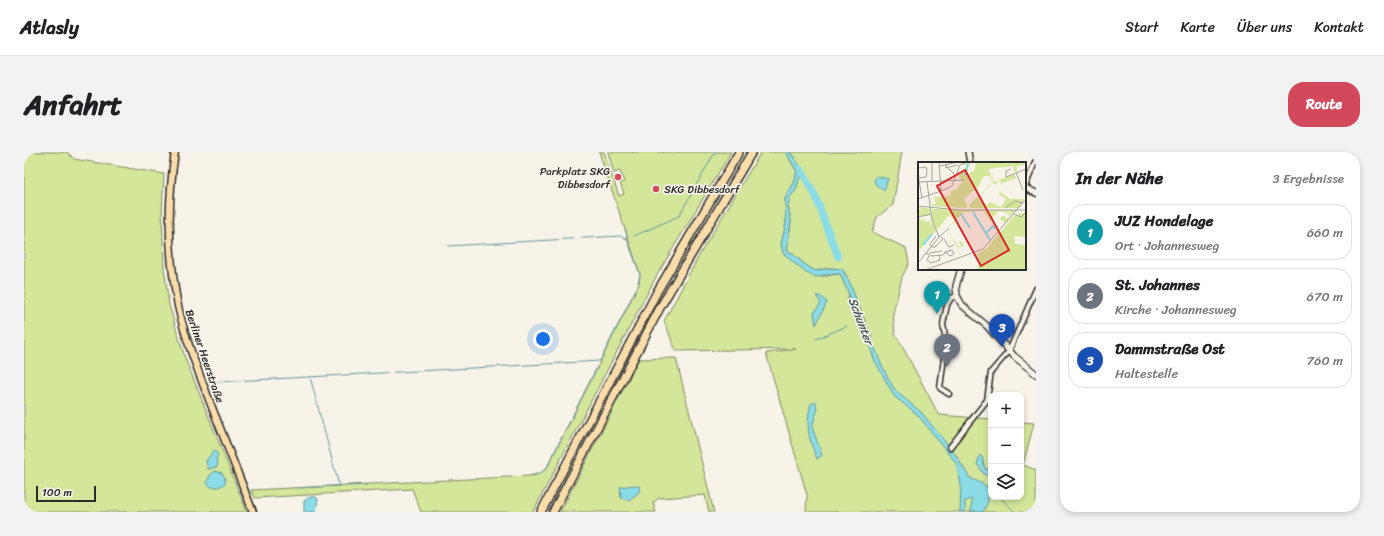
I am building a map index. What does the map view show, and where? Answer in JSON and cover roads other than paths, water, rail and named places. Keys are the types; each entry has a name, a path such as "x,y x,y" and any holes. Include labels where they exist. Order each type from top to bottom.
{"highway":[{"path":"541,512 658,290 740,152"},
{"path":"552,512 661,306 752,152"}],"main road":[{"name":"Berliner Heerstraße","path":"175,152 170,199 170,235 172,270 178,307 200,376 253,512"},
{"path":"1026,187 1036,192"},
{"path":"961,270 956,283 957,296 964,308 987,326 1009,351 1036,374"}],"street":[{"path":"968,152 970,162"},
{"path":"1026,185 1036,160"},
{"path":"950,446 987,400 991,372 1009,351 1036,289"},
{"path":"949,394 940,388 946,343 943,324 947,305 951,298 957,296"}],"water":[{"name":"Schunter","path":"786,152 790,152 802,169 796,190 790,197 788,207 791,221 787,250 808,267 816,271 829,268 842,269 849,281 881,364 893,387 899,394 921,412 955,454 970,478 988,488 988,502 983,512 976,512 974,510 971,512 972,499 965,501 965,512 960,512 961,485 956,463 918,415 894,396 875,361 859,319 849,308 849,294 840,274 816,277 806,273 783,253 781,245 786,223 785,199 794,183 797,172"},
{"path":"877,176 888,179 884,190 876,185 874,181"},
{"path":"816,296 820,296 827,302 816,325 814,313 821,303"},
{"path":"816,402 817,411 812,427 822,455 817,459 810,439 808,425 811,404"},
{"path":"214,450 218,455 216,460 218,464 217,467 208,469 206,461"},
{"path":"980,455 982,457 985,469 988,469 988,476 984,474 977,464"},
{"path":"215,471 222,473 225,478 225,484 218,487 211,487 207,481"},
{"path":"634,485 640,487 639,492 629,500 621,498 620,487"},
{"path":"310,497 316,497 318,499 316,512 304,512 304,501"}],"waterway":[{"path":"634,236 679,216 715,152"},
{"path":"800,169 815,195 838,257"},
{"path":"626,230 627,239 640,274 638,283"},
{"path":"448,246 620,236 628,239"},
{"path":"217,382 600,361 636,289"},
{"path":"816,339 847,326"},
{"path":"532,476 539,474 546,469 597,367"},
{"path":"298,488 339,486 310,377"},
{"path":"345,486 367,485"},
{"path":"1003,500 1015,512"}],"place":[{"name":"Parkplatz SKG Dibbesdorf","path":"618,177"},
{"name":"SKG Dibbesdorf","path":"656,189"},
{"name":"JUZ Hondelage","path":"937,314"},
{"name":"Dammstraße Ost","path":"1002,347"},
{"name":"St. Johannes","path":"947,367"}]}
